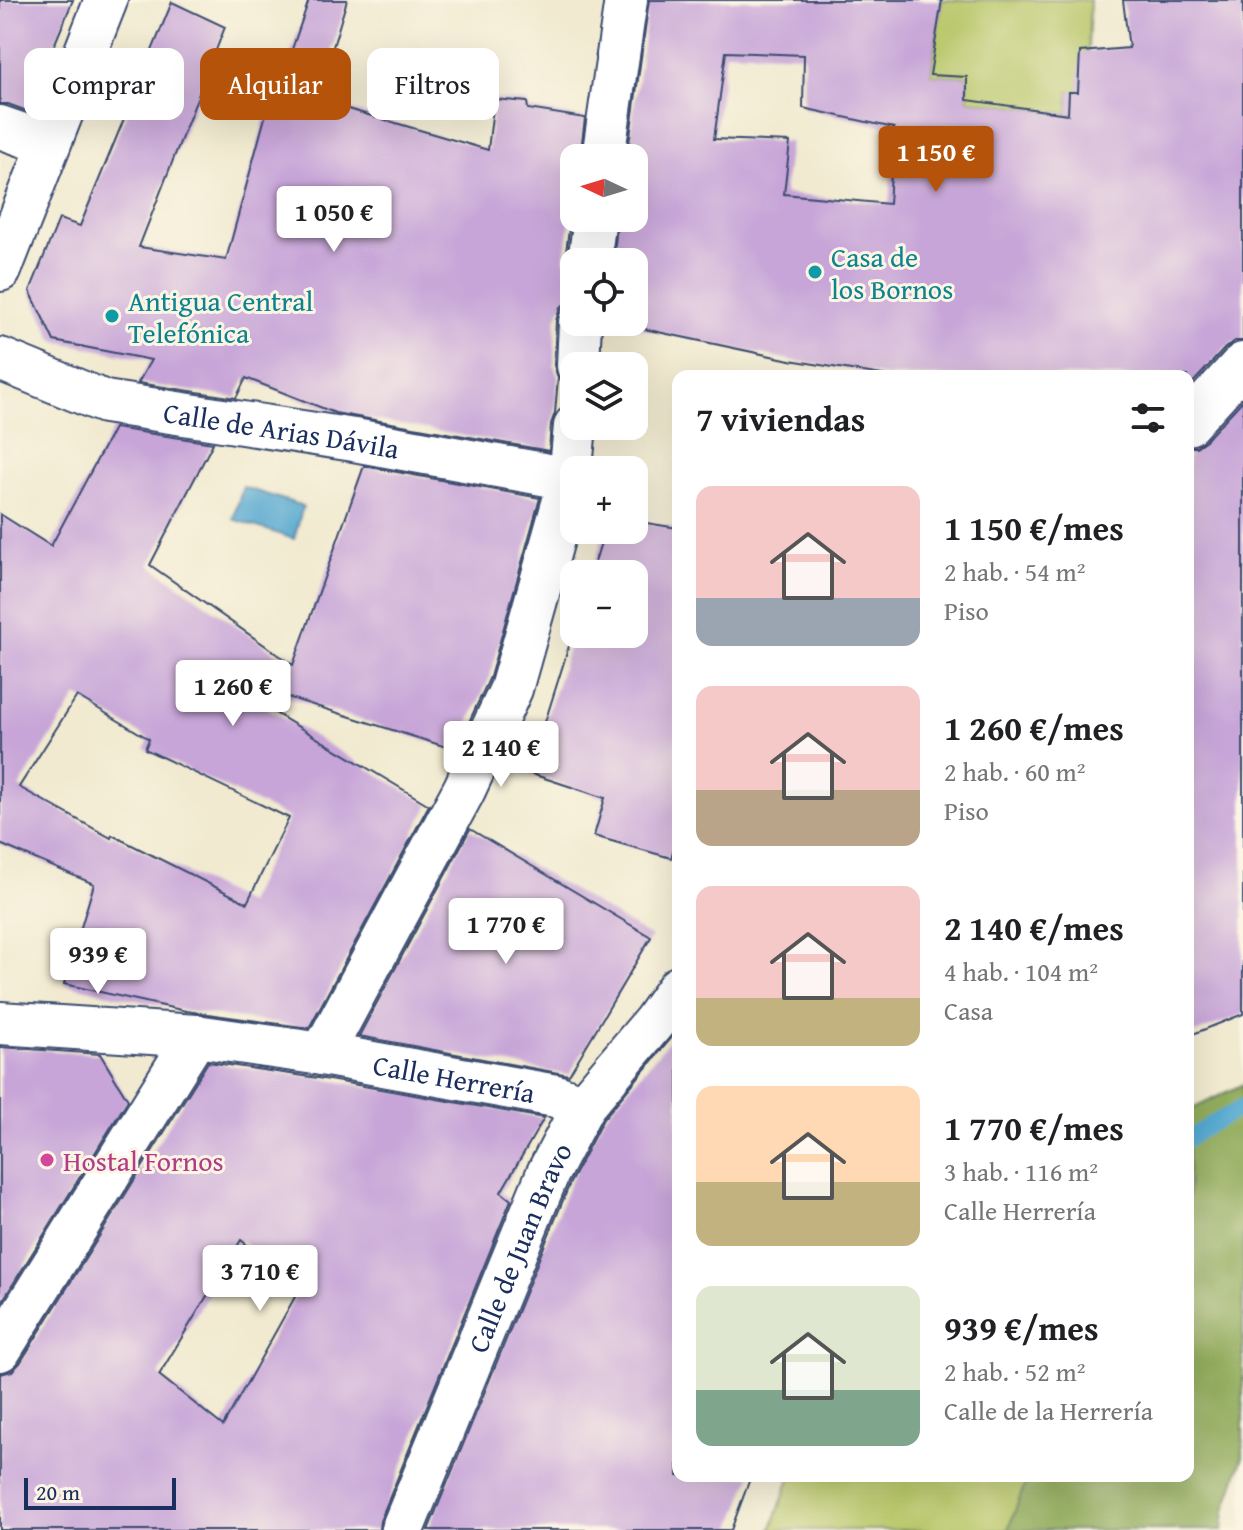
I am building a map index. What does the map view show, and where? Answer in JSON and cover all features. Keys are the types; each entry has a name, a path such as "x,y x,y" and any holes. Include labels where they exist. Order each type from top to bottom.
{"street":[{"path":"0,270 106,0"},
{"path":"605,144 624,13"},
{"path":"0,127 49,144"},
{"name":"Calle de Arias Dávila","path":"0,359 105,402 354,440 560,477"},
{"path":"1194,417 1243,364"},
{"path":"322,1054 464,790 511,689 560,515"},
{"name":"Calle de Juan Bravo","path":"402,1530 548,1173 583,1106 672,996"},
{"name":"Calle Herrería","path":"0,1023 196,1036 322,1054 556,1096 583,1106"},
{"path":"0,1350 196,1036"}],"green space":[{"path":"942,0 1090,0 1088,51 1078,92 1069,92 1068,114 967,100 967,77 930,75"},
{"path":"1243,1084 1243,1456 1225,1511 1223,1530 1008,1530 1026,1482 1194,1482 1194,1108"},
{"path":"789,1482 1026,1482 1008,1530 771,1530"}],"water":[{"path":"243,487 303,506 294,539 233,519"}],"building":[{"path":"0,0 73,0 53,48 24,48 24,110 0,104"},
{"path":"309,0 347,0 333,48 292,48"},
{"path":"649,0 942,0 930,75 967,77 967,100 1068,114 1069,92 1078,92 1080,52 1129,48 1123,0 1243,0 1243,341 1235,341 1225,348 1194,382 1194,370 851,370 648,330 648,248 615,248 616,232 648,232 648,144 629,144","holes":["726,52 804,55 803,108 894,128 889,204 784,194 790,142 714,139"]},
{"path":"172,2 225,27 217,48 200,48 200,91 139,247 226,260 264,120 351,120 351,110 367,115 367,120 385,120 488,150 492,120 499,120 499,99 527,102 528,109 585,118 582,144 560,144 560,232 569,232 566,248 560,248 560,308 556,321 554,365 558,378 549,451 335,413 246,378 236,398 138,383 151,360 54,341 30,291 59,219 80,226 124,120 184,120 184,48 153,48"},
{"path":"1243,400 1243,1014 1194,1034 1194,447 1206,440"},
{"path":"114,428 213,443 150,565 293,665 364,466 540,498 490,677 456,750 262,689 257,702 429,805 309,1028 186,1011 64,984 94,884 0,844 0,514 51,546","holes":["77,696 149,739 145,749 289,818 247,903 112,835 111,838 19,787"]},
{"path":"648,523 672,527 671,858 594,836 605,798 529,773 568,648 648,648 648,560 595,560 601,544 648,544"},
{"path":"470,829 651,937 569,1075 359,1036"},
{"path":"672,1037 672,1482 749,1482 731,1530 428,1530 570,1183 603,1119"},
{"path":"0,1047 100,1054 128,1100 0,1305"},
{"path":"208,1062 544,1118 501,1192 511,1200 380,1521 379,1530 0,1530 0,1374 12,1371 20,1363","holes":["241,1240 300,1288 223,1426 159,1375"]}],"waterway":[{"path":"1194,1135 1243,1107"}],"place":[{"name":"Casa de los Bornos","path":"815,272"},
{"name":"Antigua Central Telefónica","path":"112,316"},
{"name":"Hostal Fornos","path":"47,1160"}]}
